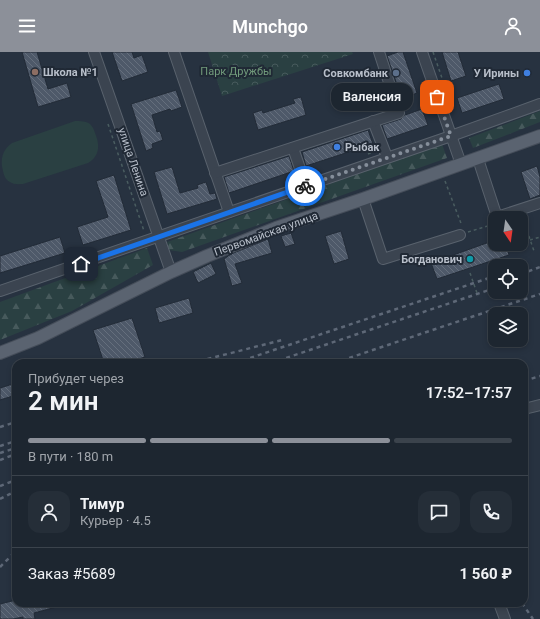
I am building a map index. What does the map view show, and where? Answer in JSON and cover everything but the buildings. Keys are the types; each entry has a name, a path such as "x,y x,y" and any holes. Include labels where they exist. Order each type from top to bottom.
{"main road":[{"name":"Первомайская улица","path":"0,353 38,338 171,272 276,228 364,199 540,136"}],"street":[{"name":"улица Ленина","path":"94,52 171,272"},
{"path":"174,52 229,212"},
{"path":"215,173 398,113 379,52"},
{"path":"422,52 461,164"},
{"path":"0,291 540,104"},
{"path":"373,122 387,158"},
{"path":"293,148 306,186"},
{"path":"478,159 497,217 540,204"},
{"path":"364,199 383,259 460,235"},
{"path":"528,408 540,405"},
{"path":"500,607 505,619"}],"path":[{"path":"433,52 443,81"},
{"path":"108,123 144,231"},
{"path":"460,235 488,226"},
{"path":"528,234 534,251"},
{"path":"530,240 540,237"},
{"path":"470,273 478,296"}],"green space":[{"name":"Парк Дружбы","path":"208,52 352,52 353,54 222,96"},
{"path":"540,111 540,122 473,148 469,138"},
{"path":"75,121 83,121 88,123 94,130 97,137 98,150 97,154 92,160 88,163 23,184 13,184 6,179 3,171 2,159 4,152 12,143"},
{"path":"442,144 447,158 182,252 169,250 167,242"},
{"path":"147,248 153,265 72,311 0,340 0,302"}],"railway":[{"path":"528,271 540,267"},
{"path":"247,359 488,278"},
{"path":"283,359 488,290"},
{"path":"346,359 540,294"},
{"path":"208,359 282,340"},
{"path":"528,380 540,376"},
{"path":"0,427 12,423"},
{"path":"0,446 12,442"},
{"path":"0,453 12,449"},
{"path":"0,460 12,456"},
{"path":"0,486 12,482"},
{"path":"0,499 12,493"},
{"path":"0,567 12,555"},
{"path":"525,607 533,619"}],"way so far":[{"path":"305,186 451,136 437,97"}],"place":[{"name":"Школа №1","path":"35,72"},
{"name":"Совкомбанк","path":"396,73"},
{"name":"У Ирины","path":"527,73"},
{"name":"Валенсия","path":"437,97"},
{"name":"Рыбак","path":"337,147"},
{"name":"Богданович","path":"470,259"}],"route":[{"path":"81,264 305,186"}]}
